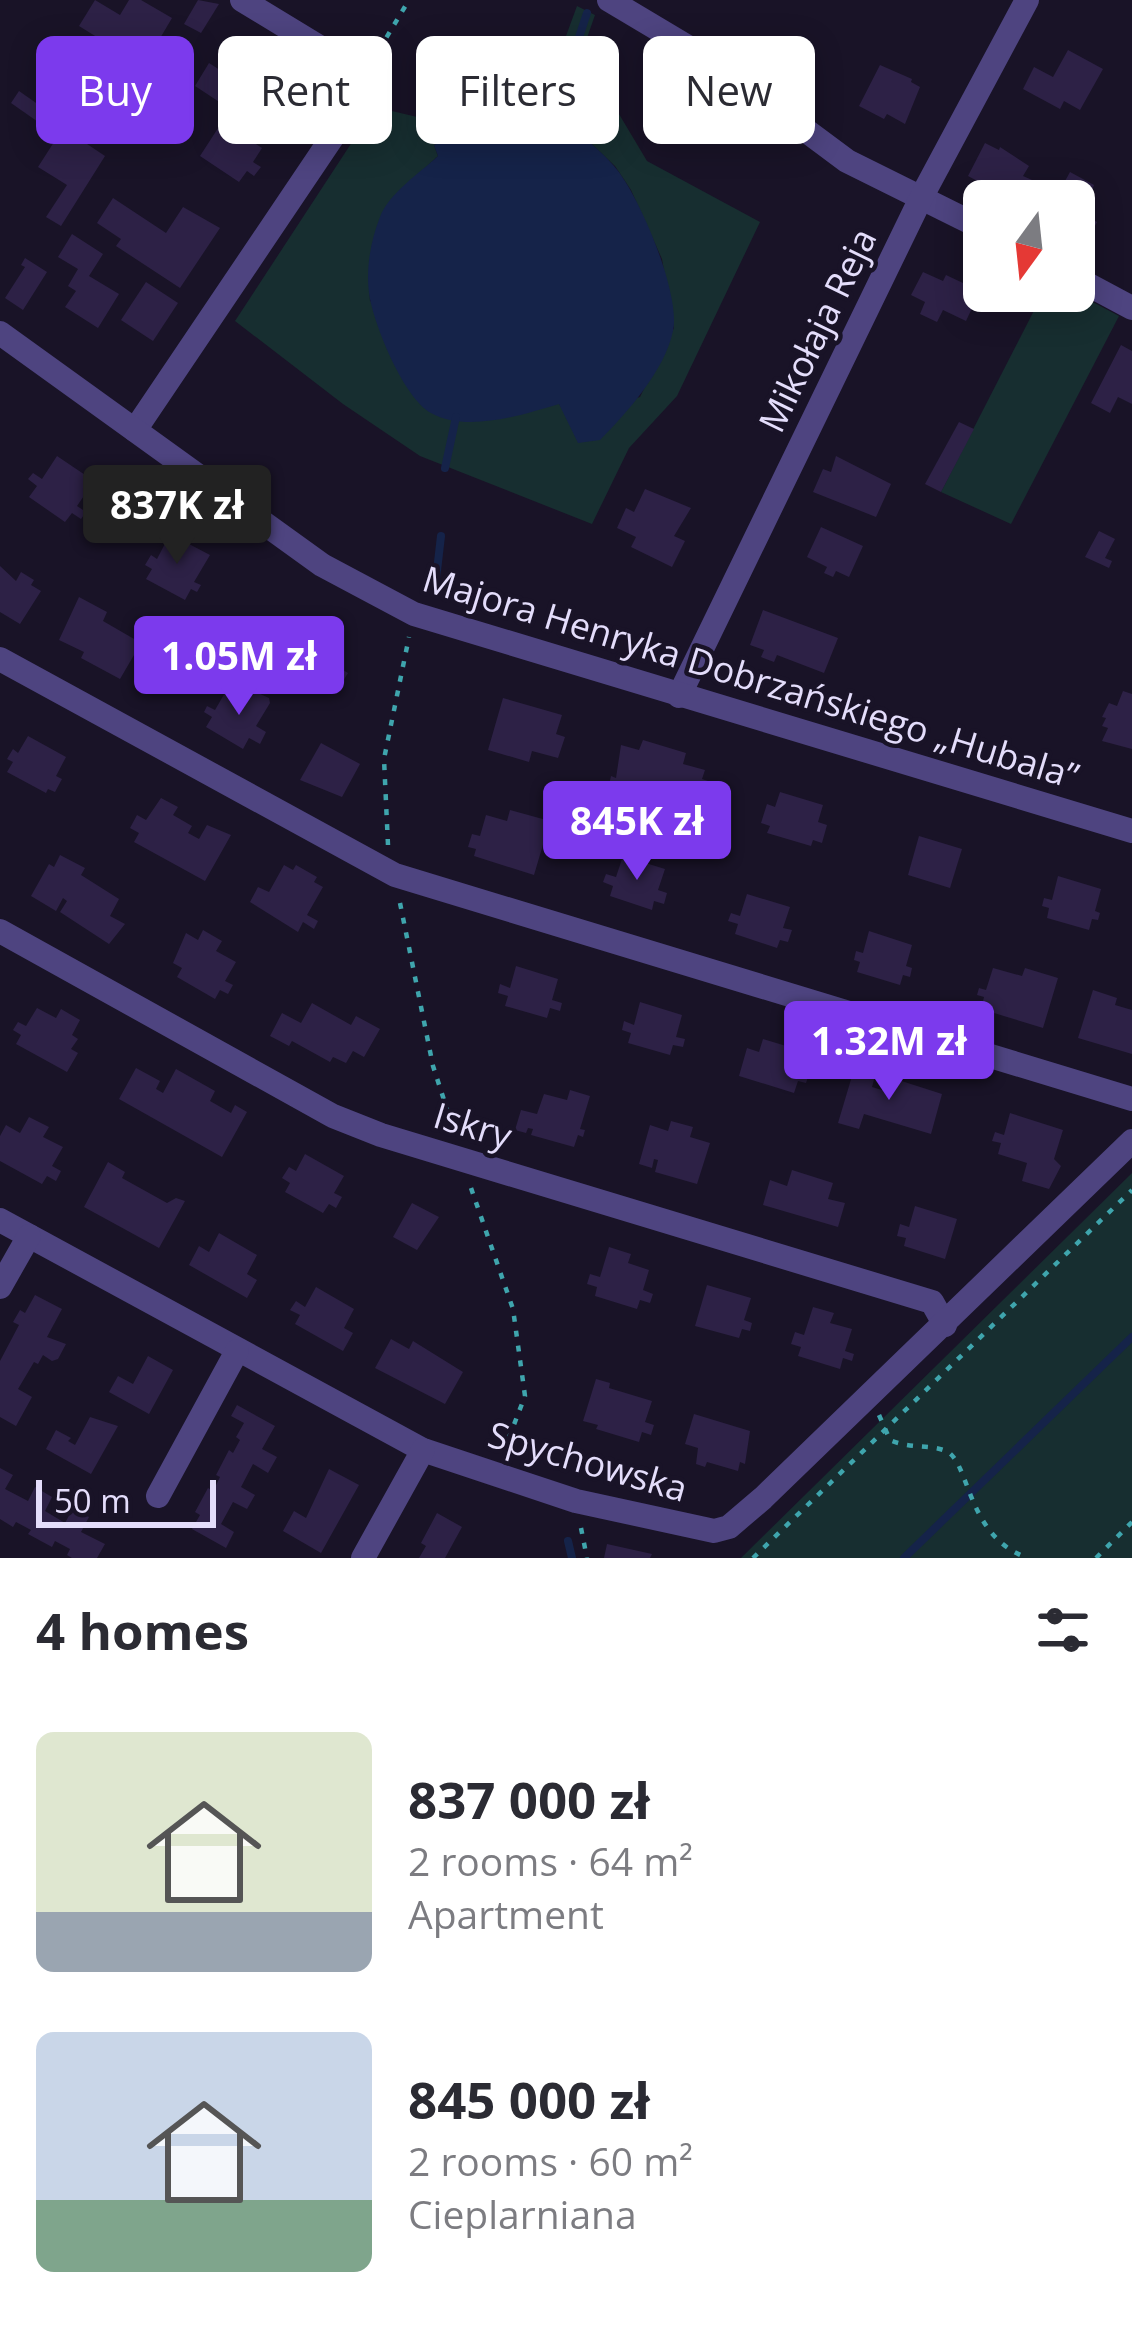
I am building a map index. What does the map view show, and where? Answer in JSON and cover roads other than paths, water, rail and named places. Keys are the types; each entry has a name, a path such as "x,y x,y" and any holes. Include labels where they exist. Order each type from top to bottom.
{"street":[{"path":"135,430 352,108 354,82 344,62 242,0"},
{"path":"609,0 703,55 881,181 963,218"},
{"name":"Mikołaja Reja","path":"679,695 922,196 1028,0"},
{"path":"1095,288 1132,308"},
{"name":"Majora Henryka Dobrzańskiego „Hubala”","path":"0,333 322,565 414,614 1132,831"},
{"path":"0,659 394,875 1132,1099"},
{"name":"Iskry","path":"0,931 333,1116 381,1136 932,1302 945,1325"},
{"name":"Spychowska","path":"0,1220 423,1450 576,1501 700,1531 730,1527 1132,1141"},
{"path":"0,1287 29,1236"},
{"path":"158,1496 237,1351"},
{"path":"363,1558 423,1450"}],"water":[{"path":"591,144 614,166 635,198 671,294 673,331 644,390 600,440 578,443 559,404 478,422 445,419 421,405 393,362 373,312 369,258 384,208 438,156 434,145"}],"waterway":[{"path":"579,36 587,13"},
{"path":"445,468 456,417"},
{"path":"435,588 441,536"},
{"path":"904,1558 1132,1337"},
{"path":"568,1541 572,1558"}]}
